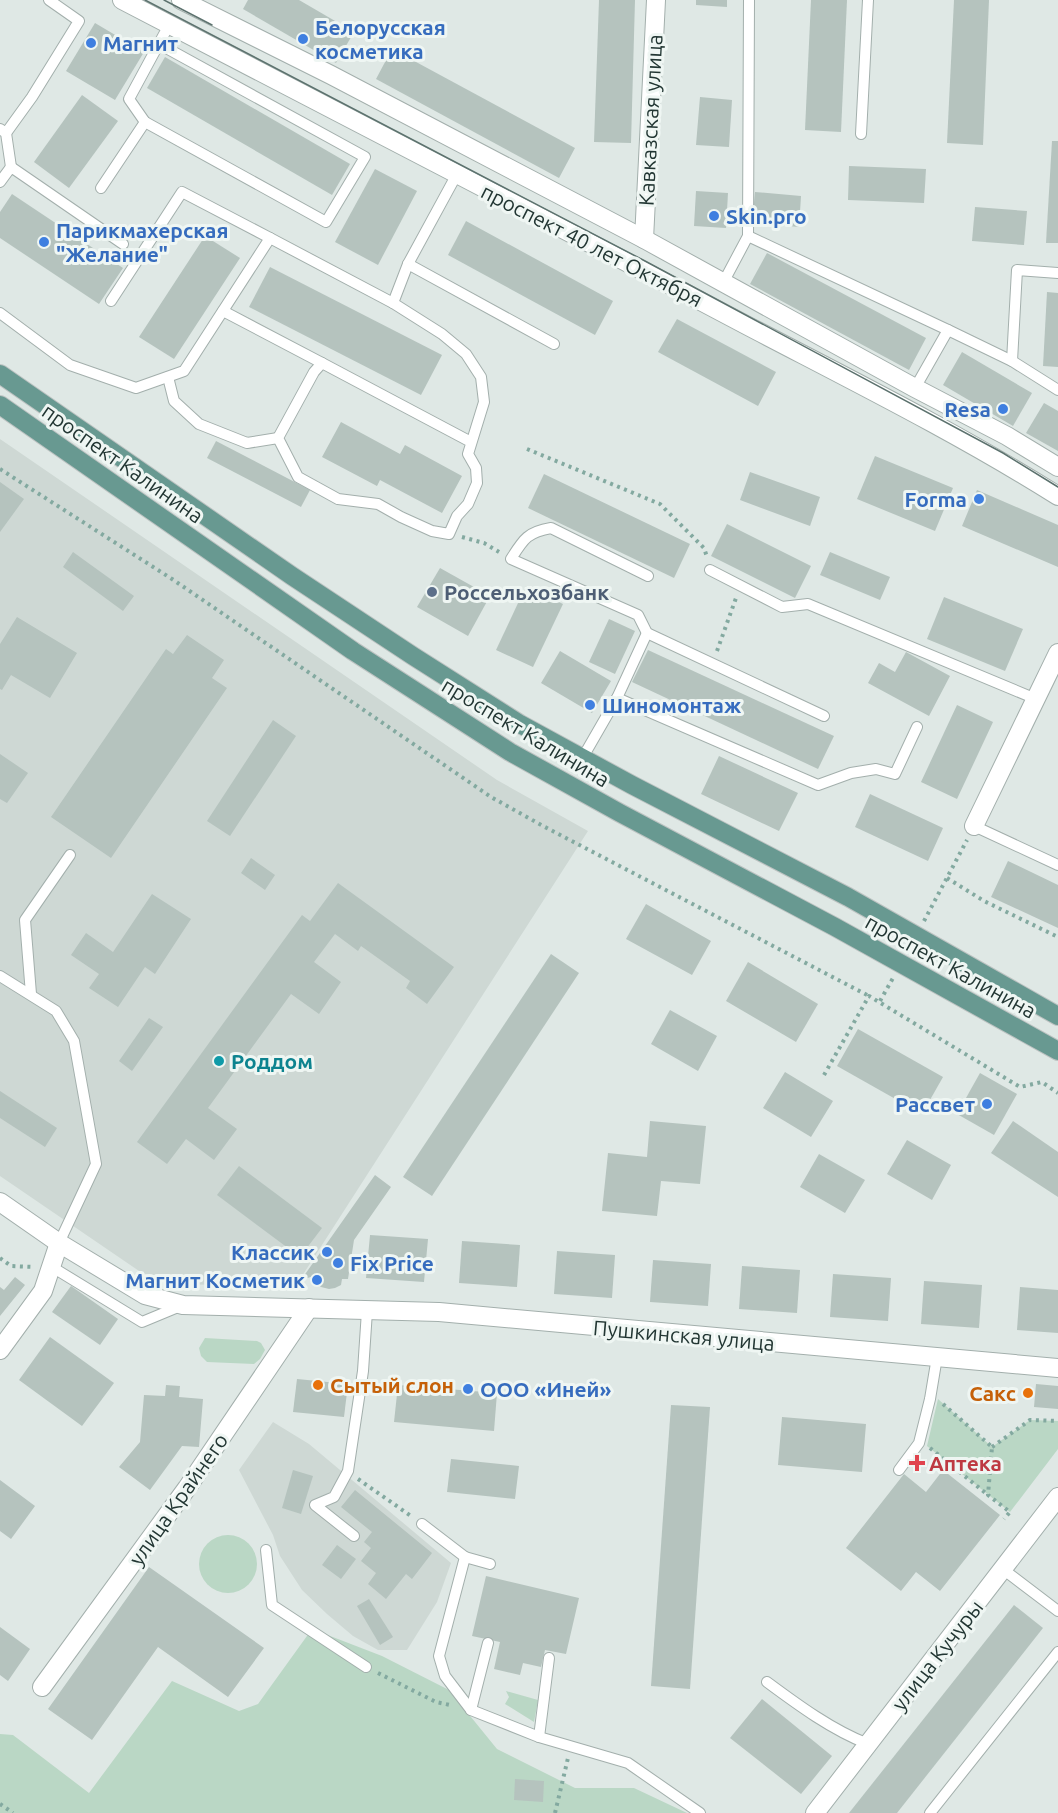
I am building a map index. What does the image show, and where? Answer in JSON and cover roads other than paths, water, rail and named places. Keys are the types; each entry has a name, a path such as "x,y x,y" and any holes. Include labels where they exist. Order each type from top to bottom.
{"main road":[{"name":"проспект Калинина","path":"0,374 292,576 520,724 848,897 1058,1016"},
{"name":"проспект Калинина","path":"0,405 353,651 510,752 835,927 1058,1051"}],"street":[{"name":"проспект 40 лет Октября","path":"122,0 934,424 1005,463 1058,496"},
{"name":"проспект 40 лет Октября","path":"181,0 331,75 644,239 1007,436 1058,467"},
{"name":"Кавказская улица","path":"644,239 656,0"},
{"path":"974,826 1058,653"},
{"name":"Пушкинская улица","path":"0,1202 59,1243 145,1295 183,1305 439,1312 1058,1368"},
{"path":"0,1350 43,1291 59,1243"},
{"name":"улица Крайнего","path":"42,1687 187,1488 309,1308"},
{"name":"улица Кучуры","path":"815,1813 1058,1497"}],"lane":[{"path":"49,0 79,21 32,97 3,131 11,167 123,244"},
{"path":"723,283 748,236 749,0"},
{"path":"861,134 868,0"},
{"path":"159,44 365,157 326,222 145,122 129,99 169,25"},
{"path":"102,188 145,122"},
{"path":"0,182 11,167"},
{"path":"393,303 408,264 457,174"},
{"path":"111,301 182,192 393,303 442,334 466,354 481,377 484,402 468,454 476,468 477,483 468,504 457,516 449,534 432,531 378,504 338,499 298,477 278,438"},
{"path":"748,236 1012,361 1058,390"},
{"path":"0,313 70,365 136,388 184,371 270,238"},
{"path":"408,264 554,344"},
{"path":"1012,361 1017,270 1058,273"},
{"path":"223,311 471,442"},
{"path":"915,388 948,330"},
{"path":"278,438 321,363"},
{"path":"168,377 174,401 199,424 247,443 278,438"},
{"path":"648,576 551,528 534,531 522,542 511,559 638,615 647,633 824,716"},
{"path":"710,570 782,607 808,604 1036,699"},
{"path":"583,757 617,698 647,633"},
{"path":"617,698 818,785 851,773 876,768 895,774 917,727"},
{"path":"974,826 1058,865"},
{"path":"31,994 25,920 70,855"},
{"path":"0,976 56,1011 74,1041 96,1164 59,1243"},
{"path":"52,1267 142,1322 183,1305"},
{"path":"354,1536 315,1505 334,1497 348,1471 363,1371 367,1311"},
{"path":"899,1470 918,1443 930,1399 937,1357"},
{"path":"422,1524 465,1557 490,1564"},
{"path":"266,1550 272,1605 366,1667"},
{"path":"465,1557 439,1656 445,1676 471,1710 539,1737 628,1763 700,1813"},
{"path":"1004,1570 1058,1611"},
{"path":"471,1710 488,1643"},
{"path":"930,1813 1058,1652"},
{"path":"539,1737 549,1658"},
{"path":"767,1682 851,1737 868,1744"}],"tram line":[{"path":"145,0 645,261 1003,453 1058,487"},
{"path":"164,0 212,25"}],"place":[{"name":"Белорусская косметика","path":"303,39"},
{"name":"Магнит","path":"91,43"},
{"name":"Skin.pro","path":"714,216"},
{"name":"Парикмахерская \"Желание\"","path":"44,242"},
{"name":"Resa","path":"1003,409"},
{"name":"Forma","path":"979,499"},
{"name":"Россельхозбанк","path":"432,592"},
{"name":"Шиномонтаж","path":"590,705"},
{"name":"Роддом","path":"219,1061"},
{"name":"Рассвет","path":"987,1104"},
{"name":"Классик","path":"327,1252"},
{"name":"Fix Price","path":"338,1263"},
{"name":"Магнит Косметик","path":"317,1280"},
{"name":"Сытый слон","path":"318,1385"},
{"name":"ООО «Иней»","path":"468,1389"},
{"name":"Сакс","path":"1028,1393"},
{"name":"Аптека","path":"917,1463"}]}
